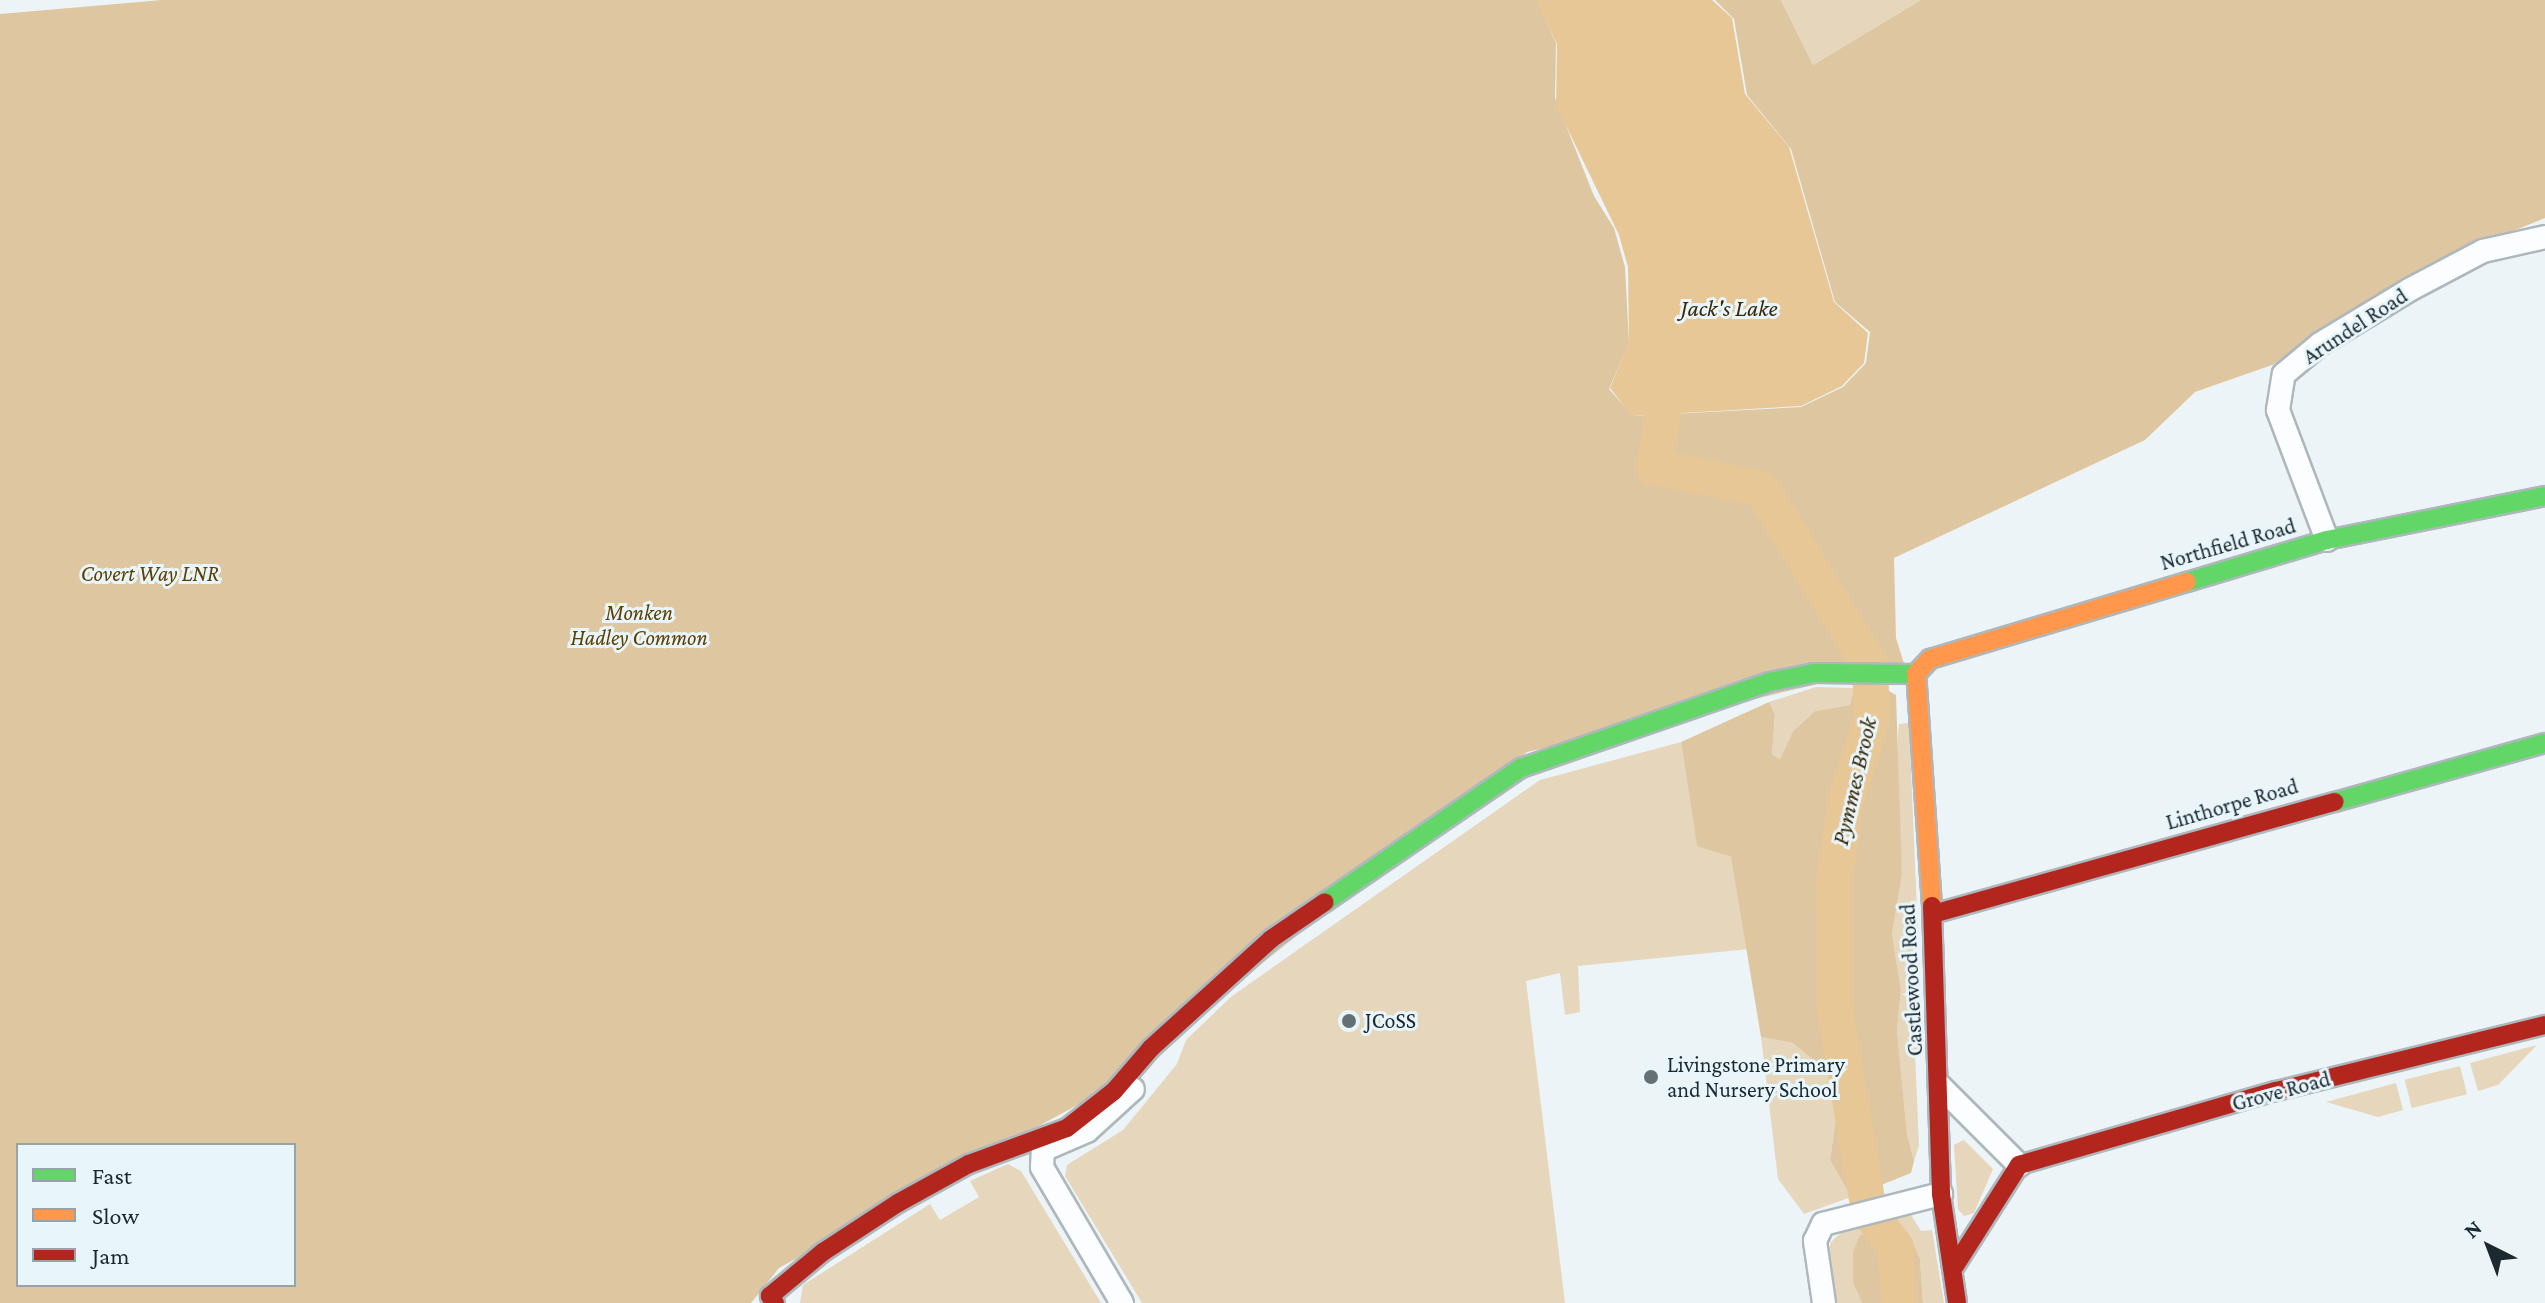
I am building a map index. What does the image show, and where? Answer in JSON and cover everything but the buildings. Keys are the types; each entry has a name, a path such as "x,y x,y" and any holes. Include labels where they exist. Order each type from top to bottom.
{"street":[{"name":"Arundel Road","path":"2327,540 2278,410 2284,374 2320,344 2409,290 2483,251 2545,237"},
{"name":"Northfield Road","path":"1916,674 1930,659 2327,540 2545,496"},
{"path":"775,1303 770,1296 823,1252 898,1203 969,1164 1067,1128 1114,1091 1178,1022 1271,939 1521,768 1769,682 1870,670 1916,674"},
{"name":"Castlewood Road","path":"1916,674 1933,914 1941,1194 1955,1266 1957,1303"},
{"name":"Linthorpe Road","path":"1933,914 2545,743"},
{"path":"1122,1303 1042,1167 1043,1150 1087,1131 1114,1111 1155,1064 1178,1022"},
{"name":"Grove Road","path":"2019,1165 2276,1091 2545,1025"},
{"path":"1940,1086 2019,1165 1955,1266"},
{"path":"1824,1303 1815,1241 1823,1224 1941,1194"}],"shaded area":[{"path":"1781,0 1921,0 1813,65"},
{"path":"1816,687 1854,688 1850,705 1815,711 1793,731 1780,759 1772,756 1775,715 1769,702"},
{"path":"1909,723 1923,1052 1915,1052 1919,1146 1914,1161 1907,1134 1897,1030 1901,990 1892,934 1902,875 1896,764 1899,724"},
{"name":"JCoSS","path":"1681,742 1697,845 1731,857 1749,949 1578,966 1580,1012 1565,1015 1560,973 1526,981 1565,1303 1142,1303 1065,1176 1067,1165 1123,1130 1177,1064 1186,1040 1232,996 1540,780"},
{"path":"1761,1037 1793,1043 1841,1083 1830,1160 1851,1197 1804,1214 1778,1179"},
{"path":"2537,1045 2498,1085 2478,1091 2470,1063"},
{"path":"2460,1066 2467,1094 2412,1108 2405,1080"},
{"path":"2396,1083 2403,1110 2378,1117 2326,1102"},
{"path":"1964,1140 1993,1169 1974,1213 1964,1216 1958,1209 1954,1145"},
{"path":"1008,1164 1021,1171 1101,1303 800,1303 803,1285 930,1204 940,1220 979,1197 970,1181"},
{"path":"1898,1215 1911,1215 1921,1231 1932,1230 1944,1303 1923,1303 1920,1259 1911,1239 1861,1235 1853,1251 1853,1283 1862,1303 1834,1303 1825,1260 1831,1242 1844,1230"}],"green space":[{"name":"Monken Hadley Common","path":"162,0 1537,0 1556,43 1555,98 1594,196 1614,228 1625,267 1629,343 1609,389 1633,416 1801,407 1843,387 1866,363 1870,332 1835,302 1791,149 1747,95 1734,19 1715,0 1781,0 1813,65 1921,0 2545,0 2545,218 2422,268 2272,365 2195,392 2145,440 1894,558 1896,638 1907,673 1878,670 1527,752 1101,1092 779,1268 751,1303 0,1303 0,14"},
{"path":"1854,688 1884,688 1896,695 1902,875 1892,934 1901,990 1897,1030 1907,1134 1914,1161 1911,1173 1851,1197 1830,1160 1841,1083 1793,1043 1761,1037 1731,857 1697,846 1681,742 1769,702 1775,715 1772,755 1780,759 1793,731 1815,711 1850,705"},
{"path":"1893,1230 1911,1238 1920,1259 1923,1303 1862,1303 1853,1283 1853,1251 1860,1235"}],"water":[{"name":"Jack's Lake","path":"1536,0 1712,0 1732,18 1745,94 1789,147 1834,302 1868,333 1864,363 1842,386 1801,406 1632,416 1610,388 1629,342 1628,267 1619,235 1556,105 1557,44"}],"waterway":[{"name":"Pymmes Brook","path":"1663,415 1654,467 1762,489 1870,665 1872,719 1846,800 1834,881 1835,1010 1869,1212 1895,1246 1899,1303"}],"traffic: fast":[{"path":"2187,582 2327,540 2545,496"},
{"path":"1325,902 1521,768 1769,682 1814,673 1916,674"},
{"path":"2335,802 2545,743"}],"traffic: slow":[{"path":"1932,906 1916,674 1930,659 2187,582"}],"traffic: jam":[{"path":"1933,914 2335,802"},
{"path":"775,1303 770,1296 823,1252 898,1203 969,1164 1067,1128 1114,1091 1151,1048 1271,939 1325,902"},
{"path":"1932,906 1941,1194 1957,1303"},
{"path":"1955,1266 2019,1165 2276,1091 2545,1025"}],"place":[{"name":"JCoSS","path":"1349,1021"},
{"name":"Livingstone Primary and Nursery School","path":"1651,1077"}],"park label":[{"name":"Covert Way LNR","path":"150,574"}]}
